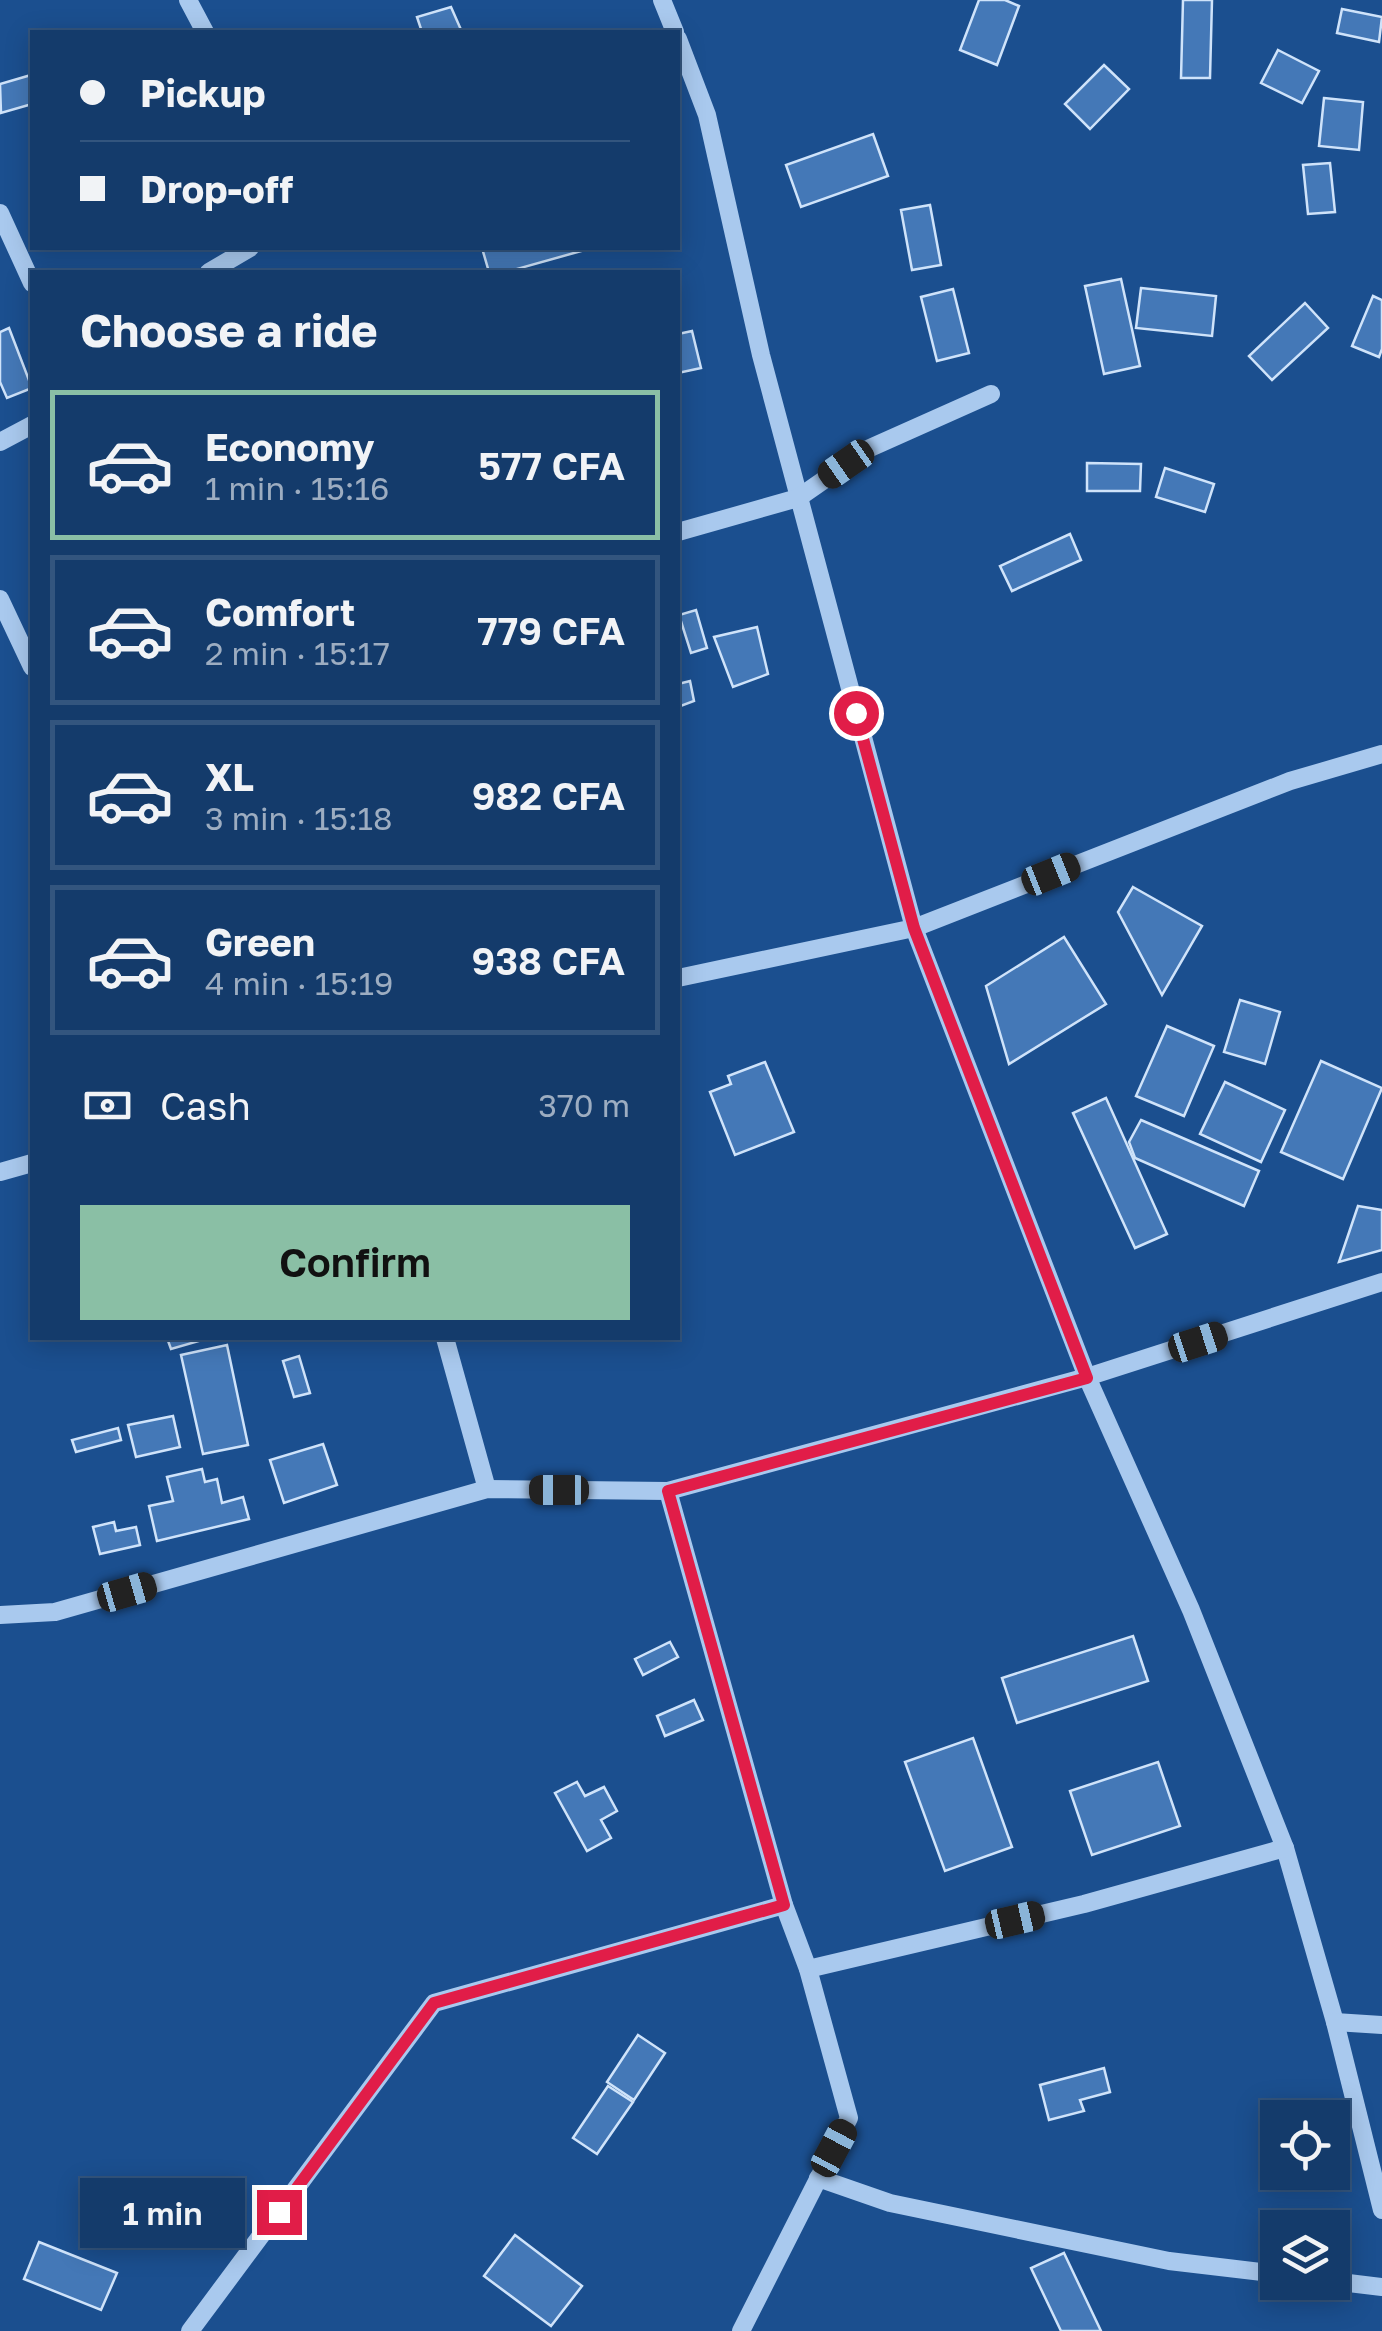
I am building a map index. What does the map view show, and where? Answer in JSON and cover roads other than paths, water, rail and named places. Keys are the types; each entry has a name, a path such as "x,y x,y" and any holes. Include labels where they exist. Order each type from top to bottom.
{"street":[{"path":"188,0 204,30"},
{"path":"662,0 674,30"},
{"path":"680,46 707,115 760,355 914,928 1087,1378 1191,1610 1284,1848 1336,2022 1382,2210"},
{"path":"0,214 30,280"},
{"path":"212,270 247,250"},
{"path":"680,531 798,498 870,448 991,394"},
{"path":"0,442 30,426"},
{"path":"0,599 30,664"},
{"path":"680,978 914,928 1290,781 1382,754"},
{"path":"0,1172 30,1164"},
{"path":"0,1616 54,1612 487,1489 668,1491 1087,1378 1382,1282"},
{"path":"446,1340 487,1489"},
{"path":"668,1491 784,1905 808,1969 849,2118 740,2331"},
{"path":"808,1969 1084,1904 1284,1848"},
{"path":"190,2331 434,2003 784,1905"},
{"path":"1336,2022 1382,2025"},
{"path":"818,2178 908,2207 1169,2261 1260,2272"},
{"path":"1350,2283 1382,2287"}]}
